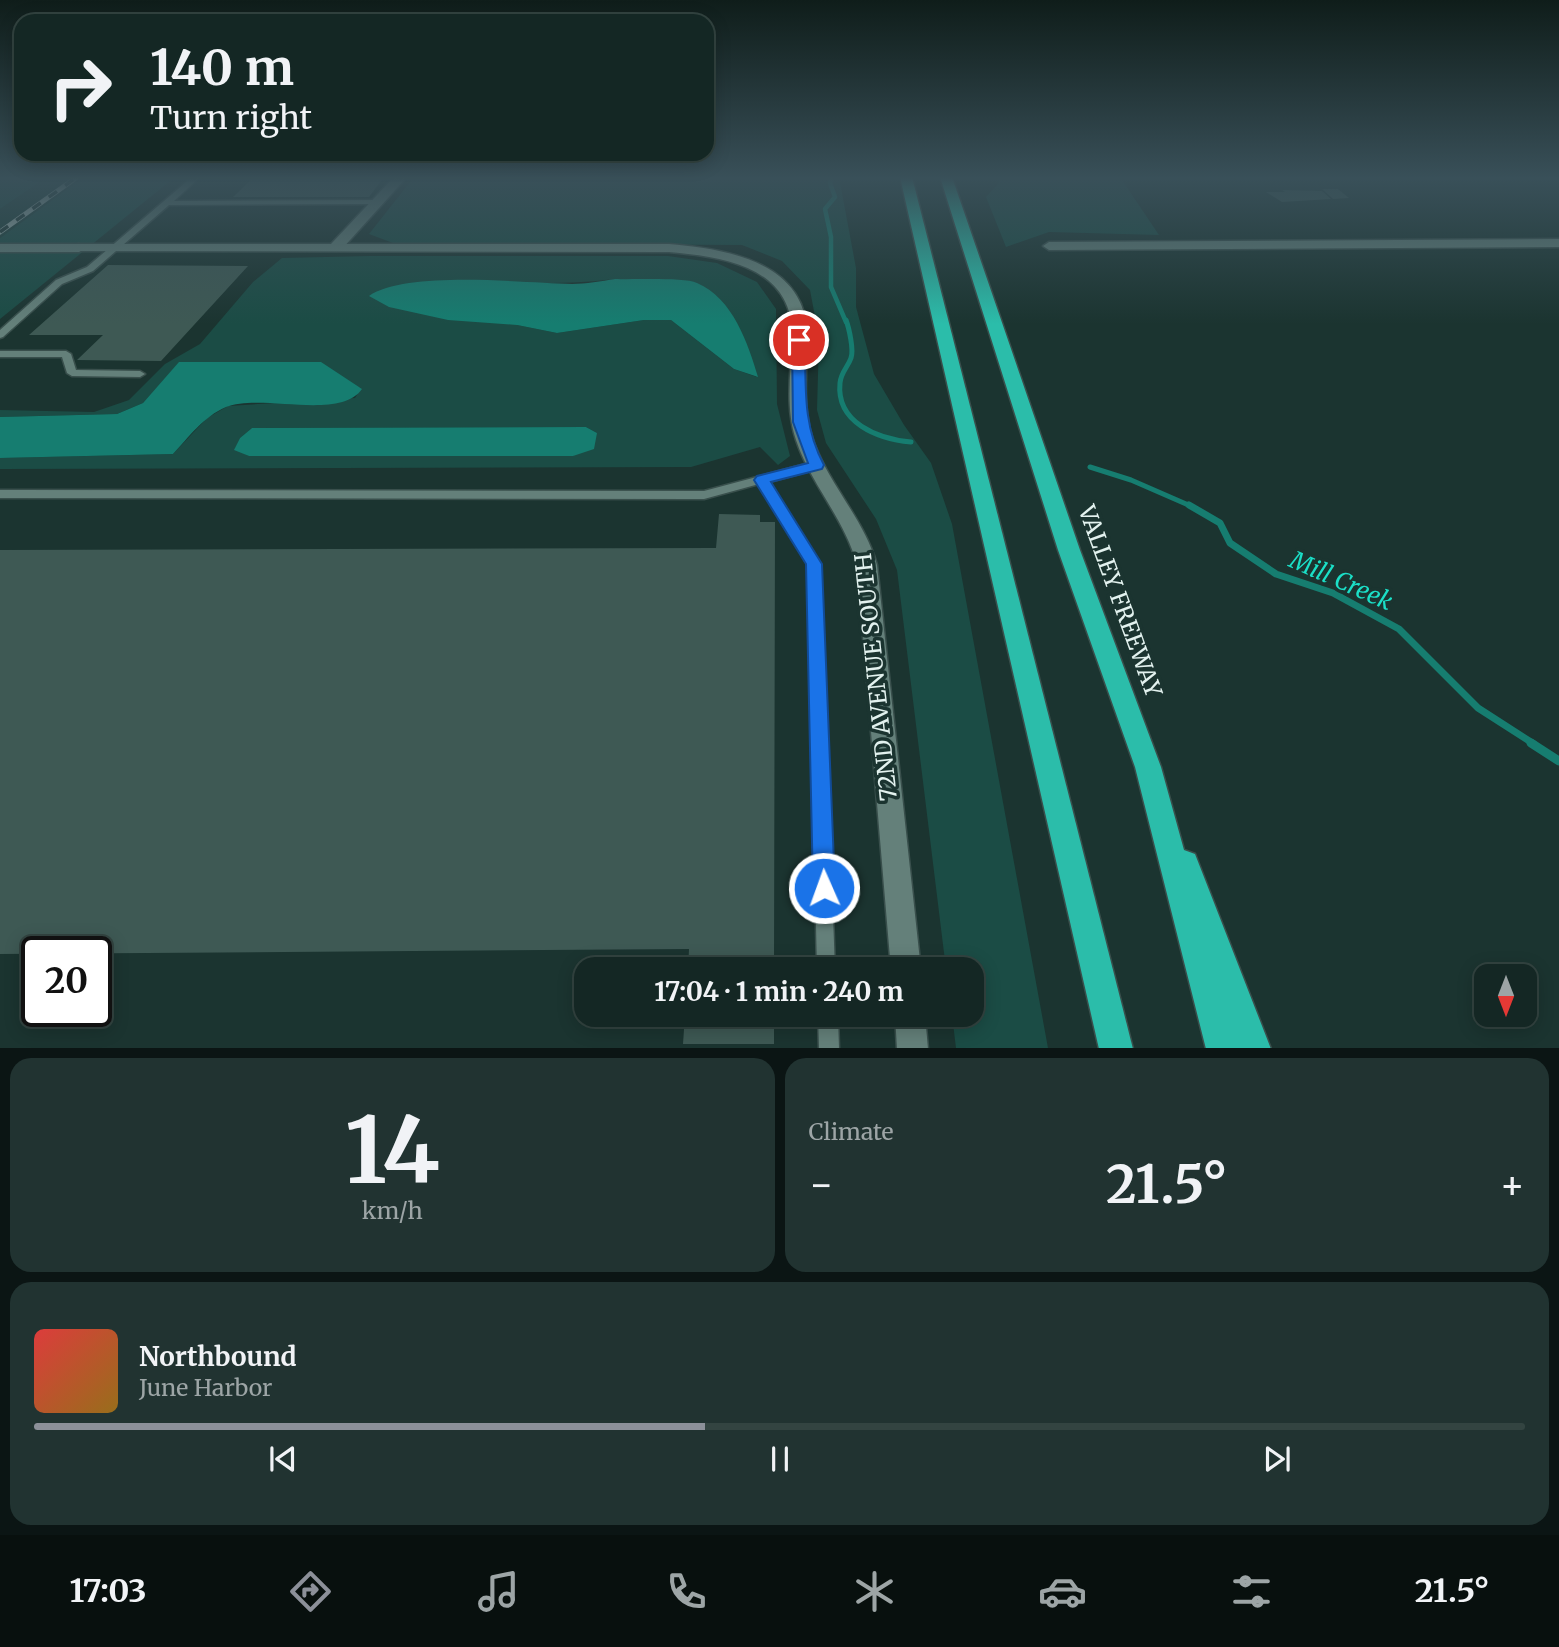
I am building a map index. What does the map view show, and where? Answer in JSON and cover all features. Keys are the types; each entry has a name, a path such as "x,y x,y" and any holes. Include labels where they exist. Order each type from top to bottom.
{"highway":[{"path":"918,226 1116,1048"},
{"name":"VALLEY FREEWAY","path":"962,226 1069,550 1148,767 1223,1048"},
{"path":"1148,767 1254,1048"}],"street":[{"path":"336,247 357,226"},
{"path":"1049,246 1559,243"},
{"name":"72ND AVENUE SOUTH","path":"0,248 669,248 721,254 761,269 786,289 799,320 800,422 806,446 859,533 867,565 905,957"},
{"path":"911,1027 913,1048"}],"lane":[{"path":"0,335 60,282 90,269 141,226"},
{"path":"0,354 66,354 72,373 140,374"},
{"path":"0,494 704,495 817,465"},
{"path":"762,480 814,564 826,957"},
{"path":"828,1027 829,1048"}],"shaded area":[{"path":"0,226 17,226 0,238"},
{"path":"17,226 115,226 0,319 0,238"},
{"path":"375,226 848,226 856,268 856,307 874,374 904,425 931,463 952,524 1048,1048 956,1048 953,1027 984,1027 984,957 945,957 897,570 876,519 826,443 817,410 819,338 810,290 782,261 742,245 393,243 369,234"},
{"path":"998,226 1153,226 1159,235 1049,232 1006,247"},
{"path":"668,256 717,263 757,282 776,309 777,404 790,456 778,465 760,447 691,467 0,469 0,458 173,454 207,418 228,406 355,398 361,388 180,362 143,403 117,414 0,417 0,410 94,412 129,400 165,364 200,344 253,282 282,258","holes":["615,279 757,377 734,369 671,320 644,320 557,333 517,325 420,283 542,283","586,427 597,433 573,456 249,456 235,449 240,438 252,428"]},
{"path":"615,279 690,281 710,290 737,323 758,377 734,369 671,320 644,320 557,333 517,325 448,320 389,307 369,296 387,288 437,281 572,284"},
{"path":"179,362 321,362 362,389 351,398 336,403 259,403 226,407 203,422 173,454 0,458 0,417 117,414 143,403"},
{"path":"586,427 597,433 594,449 573,456 249,456 234,450 240,438 252,428"}],"building":[{"path":"108,265 248,266 161,361 77,360 103,335 29,335"},
{"path":"719,514 760,515 760,522 775,522 774,957 689,957 689,949 112,953 112,936 21,936 21,954 0,954 0,550 716,548"},
{"path":"684,1027 774,1027 774,1044 683,1044"}],"waterway":[{"name":"Mill Creek","path":"829,226 831,287 846,322"},
{"name":"Mill Creek","path":"846,320 852,350 840,383 845,409 852,418 873,433 911,442"},
{"name":"Mill Creek","path":"1090,467 1131,480 1191,506"},
{"name":"Mill Creek","path":"1191,506 1220,523 1230,543 1276,574 1333,593 1399,629 1478,708 1534,744"},
{"name":"Mill Creek","path":"1531,743 1559,761"}],"railway":[{"path":"0,232 9,226"}],"route":[{"path":"799,340 800,422 806,446 817,465 762,480 814,564 824,888"}]}
